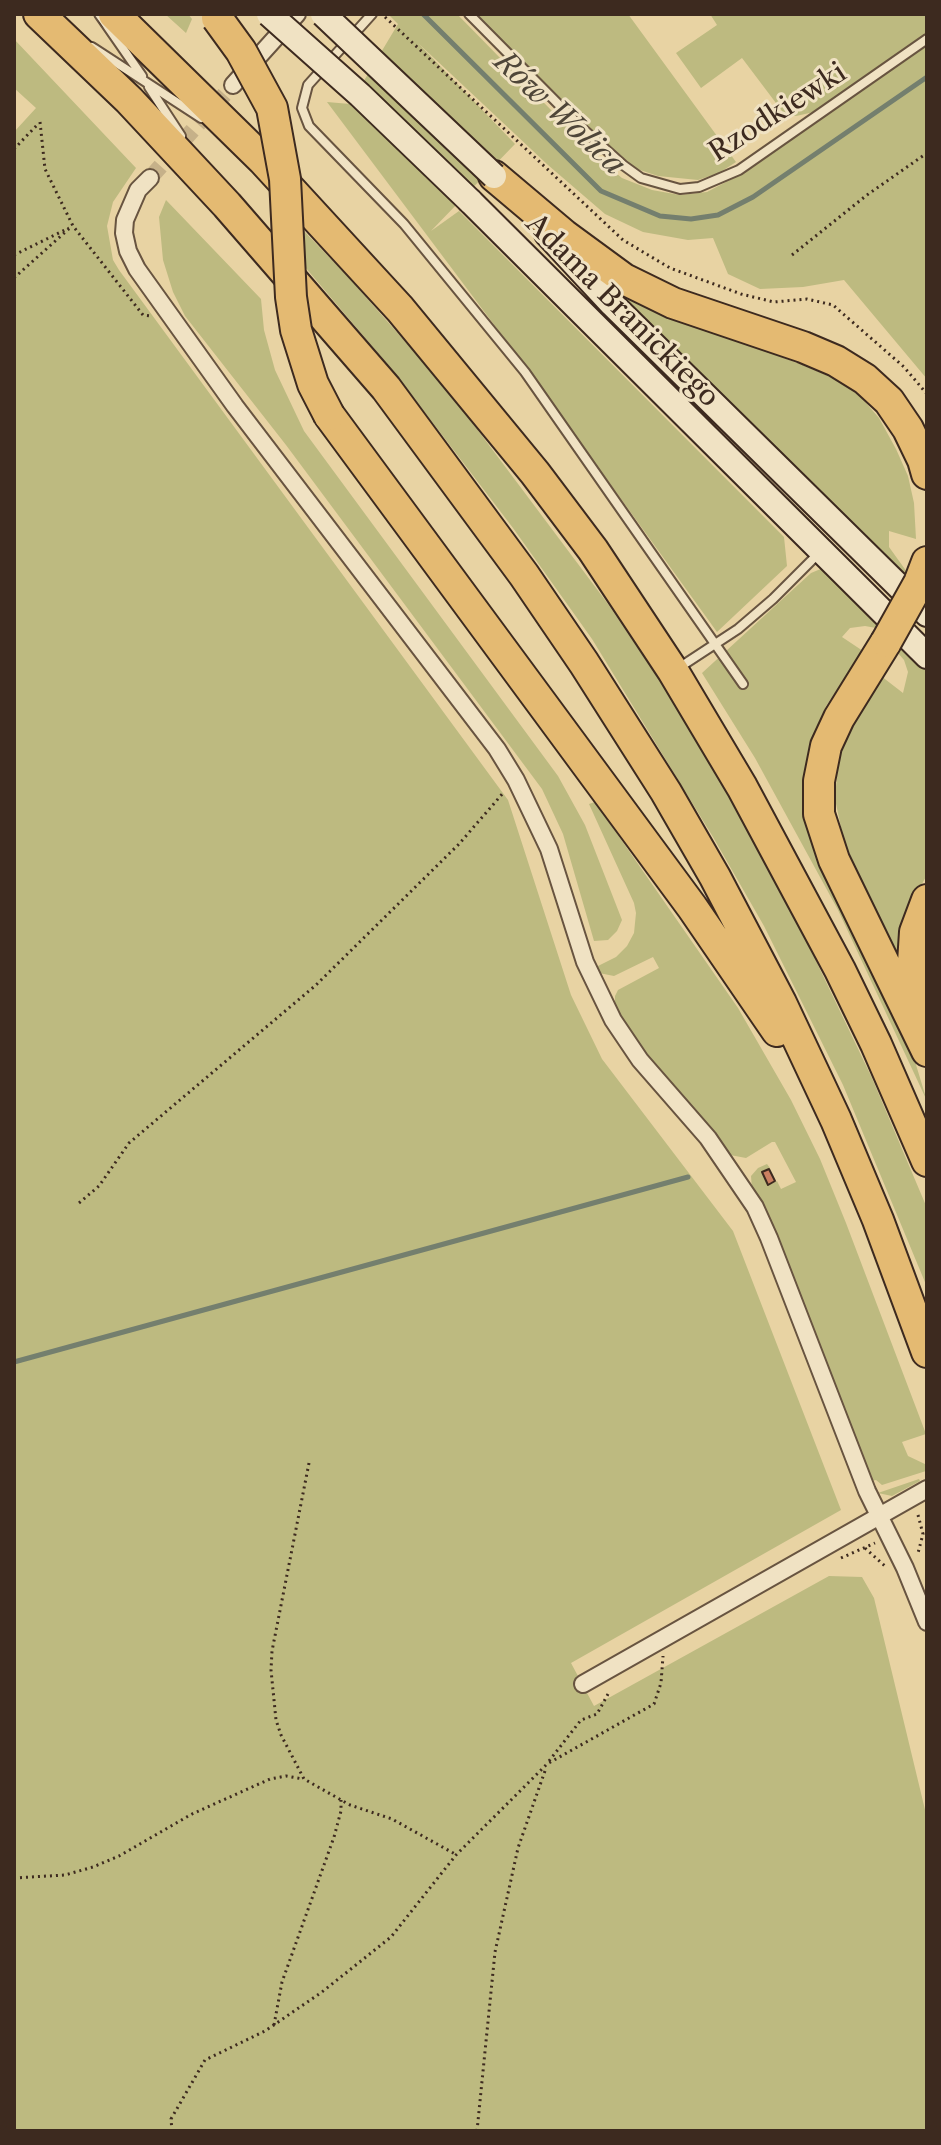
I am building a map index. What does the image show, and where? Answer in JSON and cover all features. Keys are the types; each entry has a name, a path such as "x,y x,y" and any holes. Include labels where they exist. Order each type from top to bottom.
{"highway":[{"path":"40,14 129,100 227,205 386,388 524,575 592,675 715,877 781,1003 836,1120 878,1220 927,1352"},
{"path":"114,14 263,160 400,309 535,473 593,550 673,671 742,787 840,970 927,1161"},
{"path":"215,16 241,51 272,108 285,179 291,297 296,330 308,371 329,415 692,907 836,1120"},
{"path":"494,176 598,263 635,286 673,303 803,347 836,361 865,379 889,401 908,429 927,474"},
{"path":"923,572 826,746 819,781 819,814 834,860 927,1051"},
{"path":"927,900 915,932 913,963 927,1029"}],"main road":[{"name":"Adama Branickiego","path":"269,14 360,95 470,201 927,656"},
{"name":"Adama Branickiego","path":"323,14 494,176 612,304 927,614"}],"street":[{"path":"233,85 297,14"},
{"path":"150,178 138,190 125,220 128,251 137,269 235,406 497,749 516,780 549,849 585,962 613,1020 648,1069 708,1138 755,1207 879,1517 927,1622"},
{"path":"583,1684 927,1489"}],"lane":[{"path":"40,14 263,160"},
{"path":"99,14 186,143"},
{"path":"372,14 308,85 302,108 309,126 404,224 525,372 743,684"},
{"name":"Rzodkiewki","path":"469,14 623,165 641,178 680,189 699,187 739,170 927,39"},
{"path":"194,156 227,205"},
{"path":"673,671 715,645 773,599 821,550"}],"path":[{"path":"381,14 623,240 670,268 741,294 774,302 807,299 833,305 904,367 927,394"},
{"path":"14,149 40,122 45,169 73,226 143,315 155,316"},
{"path":"792,255 867,195 927,153"},
{"path":"14,255 73,226"},
{"path":"14,278 73,226"},
{"path":"79,1203 99,1186 129,1143 327,974 459,844 509,786"},
{"path":"304,1779 276,1720 271,1670 272,1651 309,1463"},
{"path":"914,1589 916,1561 923,1534 917,1513"},
{"path":"477,2131 495,1952 518,1848 547,1764 654,1704 662,1673 660,1641"},
{"path":"172,2131 171,2119 205,2060 274,2025 322,1992 391,1937 456,1855 547,1764 581,1720 597,1714 608,1694"},
{"path":"14,1878 65,1875 93,1867 119,1856 192,1814 270,1779 286,1776 304,1779 341,1800 392,1819 456,1855"},
{"path":"274,2025 282,1982 334,1837 341,1800"}],"shaded area":[{"path":"165,14 188,14 192,19 186,33"},
{"path":"388,14 457,14 601,161 622,178 652,190 680,195 707,192 745,172 927,45 927,379 844,280 803,287 760,289 728,274 713,238 688,240 643,232 605,214 418,43 515,144 431,231 459,211 784,537 787,566 717,632 528,370 327,102 350,104 398,24"},
{"path":"476,14 628,14 736,162 719,173 698,180 658,176 634,168 556,97"},
{"path":"710,14 927,14 927,34 814,112 777,116 782,111 742,58 701,88 676,53 717,25"},
{"path":"14,39 136,168 113,202 107,226 113,260 508,800 571,995 602,1059 733,1231 841,1510 571,1663 594,1706 829,1576 862,1577 874,1598 927,1818 927,2131 14,2131 14,132 36,108 14,88"},
{"path":"166,200 261,299 264,330 275,370 304,431 558,776 585,825 622,920 608,940 594,941 563,834 542,789 286,445 185,316 163,260 159,217"},
{"path":"304,231 447,389 608,604 683,715 783,892 872,1078 927,1208 927,1287 843,1085 764,926 713,837 592,639 513,528 394,372 305,267"},
{"path":"612,289 640,303 805,366 842,382 860,396 879,418 908,476 914,503 916,539 889,531 889,547 907,572 904,578 669,342"},
{"path":"823,568 880,623 876,628 850,628 842,637 863,651 826,706 810,744 804,775 807,822 907,1035 927,1101 838,910 755,758 702,673 811,573"},
{"path":"902,645 927,672 927,875 915,896 903,966 852,864 835,799 838,762 844,742 881,676 903,693 908,672 897,652"},
{"path":"595,802 738,1008 791,1100 846,1223 926,1434 902,1442 908,1456 927,1465 926,1471 882,1485 876,1480 871,1481 752,1189 751,1176 767,1164 770,1168 761,1172 768,1185 777,1181 781,1189 796,1182 775,1142 746,1158 730,1155 657,1070 615,1007 618,990 659,968 653,957 614,976 599,973 596,967 616,957 627,946 634,933 636,913 589,804"},
{"path":"919,1479 892,1496 878,1493"}],"building":[{"path":"769,1169 775,1181 768,1185 762,1172"}],"waterway":[{"name":"Rów Wolica","path":"423,14 601,191 660,216 691,219 718,215 753,197 927,77"},
{"path":"14,1362 688,1177"}],"tunnel":[{"path":"150,178 233,85"}]}
